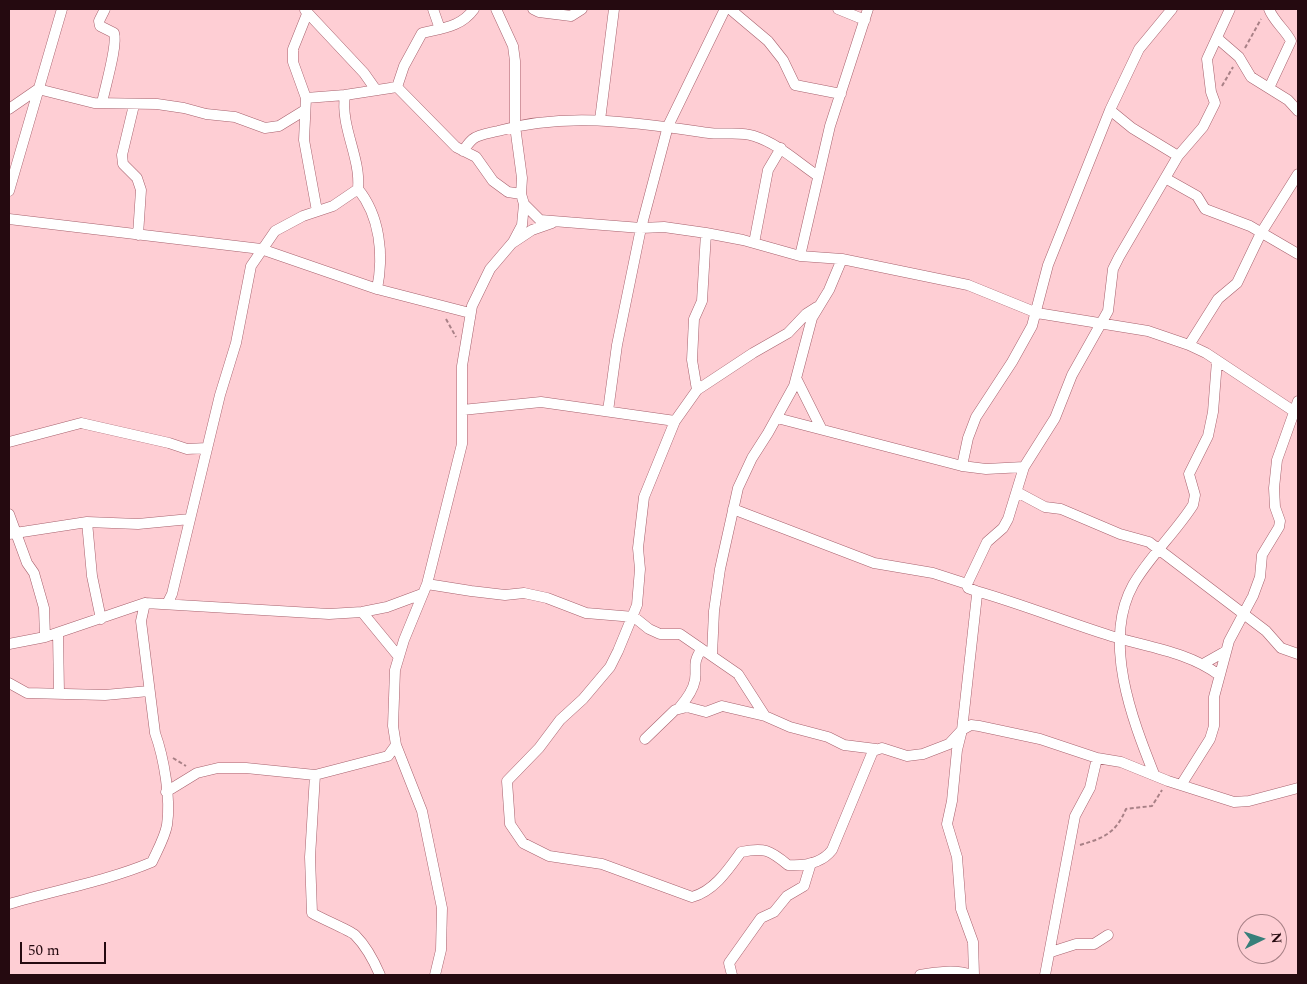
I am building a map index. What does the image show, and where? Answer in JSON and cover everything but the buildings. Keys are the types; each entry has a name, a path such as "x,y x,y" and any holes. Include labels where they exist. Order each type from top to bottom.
{"street":[{"path":"9,192 62,9"},
{"path":"102,103 110,63 116,46 114,33 100,26 99,21 105,9"},
{"path":"433,9 440,29"},
{"path":"397,86 418,37 422,33 463,22 474,9"},
{"path":"435,975 441,950 442,908 422,811 396,745 393,726 395,670 426,584 462,444 464,354 470,313 479,288 490,269 513,242 522,225 522,178 515,126 516,82 513,46 496,9"},
{"path":"533,9 539,12 571,16 582,9"},
{"path":"600,120 614,9"},
{"path":"608,411 617,345 640,228 668,126 725,9"},
{"path":"730,9 768,41 783,60 795,85 841,94"},
{"path":"838,9 865,20"},
{"path":"800,256 818,176 868,9"},
{"path":"962,466 968,438 976,417 1012,362 1037,312 1048,265 1110,110 1139,49 1172,9"},
{"path":"967,584 987,542 1003,528 1008,519 1024,467 1055,418 1072,375 1102,322 1110,304 1113,269 1178,156 1203,127 1215,103 1211,92 1207,59 1230,9"},
{"path":"1269,9 1273,18 1286,30 1291,41 1269,88"},
{"path":"317,211 304,140 306,98 293,62 293,49 306,11 364,73 376,90"},
{"path":"1217,38 1239,58 1250,77 1288,100 1298,111"},
{"path":"306,98 344,95 397,86"},
{"path":"397,86 446,136 462,150 476,157 493,181 522,199 540,220 640,228 664,227 706,233 754,243 800,256 842,259 968,285 1037,312 1148,331 1189,345 1217,361 1296,413"},
{"path":"9,109 38,89 102,103 157,104 184,108 206,114 235,117 265,128 279,126 304,110"},
{"path":"344,95 349,140 359,176 358,189 366,198 380,240 380,275 377,288"},
{"path":"134,105 122,155 123,164 137,178 141,190 138,235"},
{"path":"1110,110 1132,128 1178,156"},
{"path":"462,150 479,136 515,126 561,120 600,120 668,126 711,133 751,135 781,148 818,176"},
{"path":"754,243 768,170 781,148"},
{"path":"1189,345 1218,299 1237,283 1262,233 1298,174"},
{"path":"1165,178 1197,196 1205,209 1250,226 1298,254"},
{"path":"167,604 172,594 207,448 236,342 251,266 275,230 333,206 358,189"},
{"path":"9,219 261,249 377,288 470,313"},
{"path":"513,242 532,230 553,222"},
{"path":"697,390 692,360 694,319 702,301 706,233"},
{"path":"712,655 714,611 738,488 752,458 777,418 796,378 806,336 817,307 829,290 842,259"},
{"path":"817,307 806,314 788,332 753,352 697,390 675,422 644,497 638,548 640,568 637,606 634,617 610,668 560,720 538,748 507,781 510,824 523,843 548,856 602,864 692,897 704,894 728,871 741,852 756,849 771,851 788,865 810,863 826,857 832,850 876,748"},
{"path":"1154,774 1142,743 1123,681 1121,639 1126,604 1133,585 1193,505 1195,495 1189,474 1208,436 1213,412 1217,361"},
{"path":"796,378 821,428"},
{"path":"1181,785 1201,755 1214,726 1214,697 1229,641 1244,616 1260,577 1262,555 1279,527 1280,521 1274,488 1276,469 1296,413 1298,401"},
{"path":"462,410 542,402 675,422"},
{"path":"777,418 962,466 986,469 1024,467"},
{"path":"9,442 81,423 169,442 187,449 207,448"},
{"path":"1017,492 1045,507 1061,509 1120,534 1144,540 1160,550 1266,631 1282,648 1298,654"},
{"path":"733,509 874,563 933,573 967,584 968,588 976,591 1203,664 1219,675"},
{"path":"9,514 13,534 34,573 44,608 45,637"},
{"path":"13,534 86,522 138,524 190,519"},
{"path":"86,522 92,576 101,619"},
{"path":"426,584 471,592 524,594 547,598 586,613 634,617 650,630 660,634 680,634 738,674 764,716"},
{"path":"920,975 943,972 973,975 973,942 962,909 956,847 947,824 952,801 957,750 962,730 976,591"},
{"path":"9,644 45,637 145,603 329,614 362,612 387,607 422,594"},
{"path":"9,904 62,888 127,873 152,862 167,826 166,792 161,750 155,733 140,621 145,603"},
{"path":"362,612 399,657"},
{"path":"58,633 58,693"},
{"path":"679,708 693,688 695,677 694,661 701,650"},
{"path":"1203,664 1226,651"},
{"path":"9,683 27,693 105,694 149,691"},
{"path":"645,739 670,714 679,708 687,706 706,712 722,706 764,716 790,727 828,737 844,745 876,748 907,756 922,754 949,744 962,730 971,725 988,727 1052,743 1097,758 1121,762 1168,781 1242,802 1298,788"},
{"path":"166,792 197,773 218,768 246,768 316,775 388,756 396,745"},
{"path":"1045,975 1051,952 1060,891 1072,840 1075,816 1090,788 1097,758"},
{"path":"316,775 310,857 312,913 330,924 354,934 371,955 380,975"},
{"path":"732,975 729,963 761,918 774,912 787,896 804,886 810,863"},
{"path":"1051,952 1076,944 1094,944 1108,935"}],"path":[{"path":"437,304 452,328 464,354"},
{"path":"161,750 197,773"},
{"path":"1072,840 1078,846 1099,840 1122,819 1126,809 1152,806 1168,781"}]}
